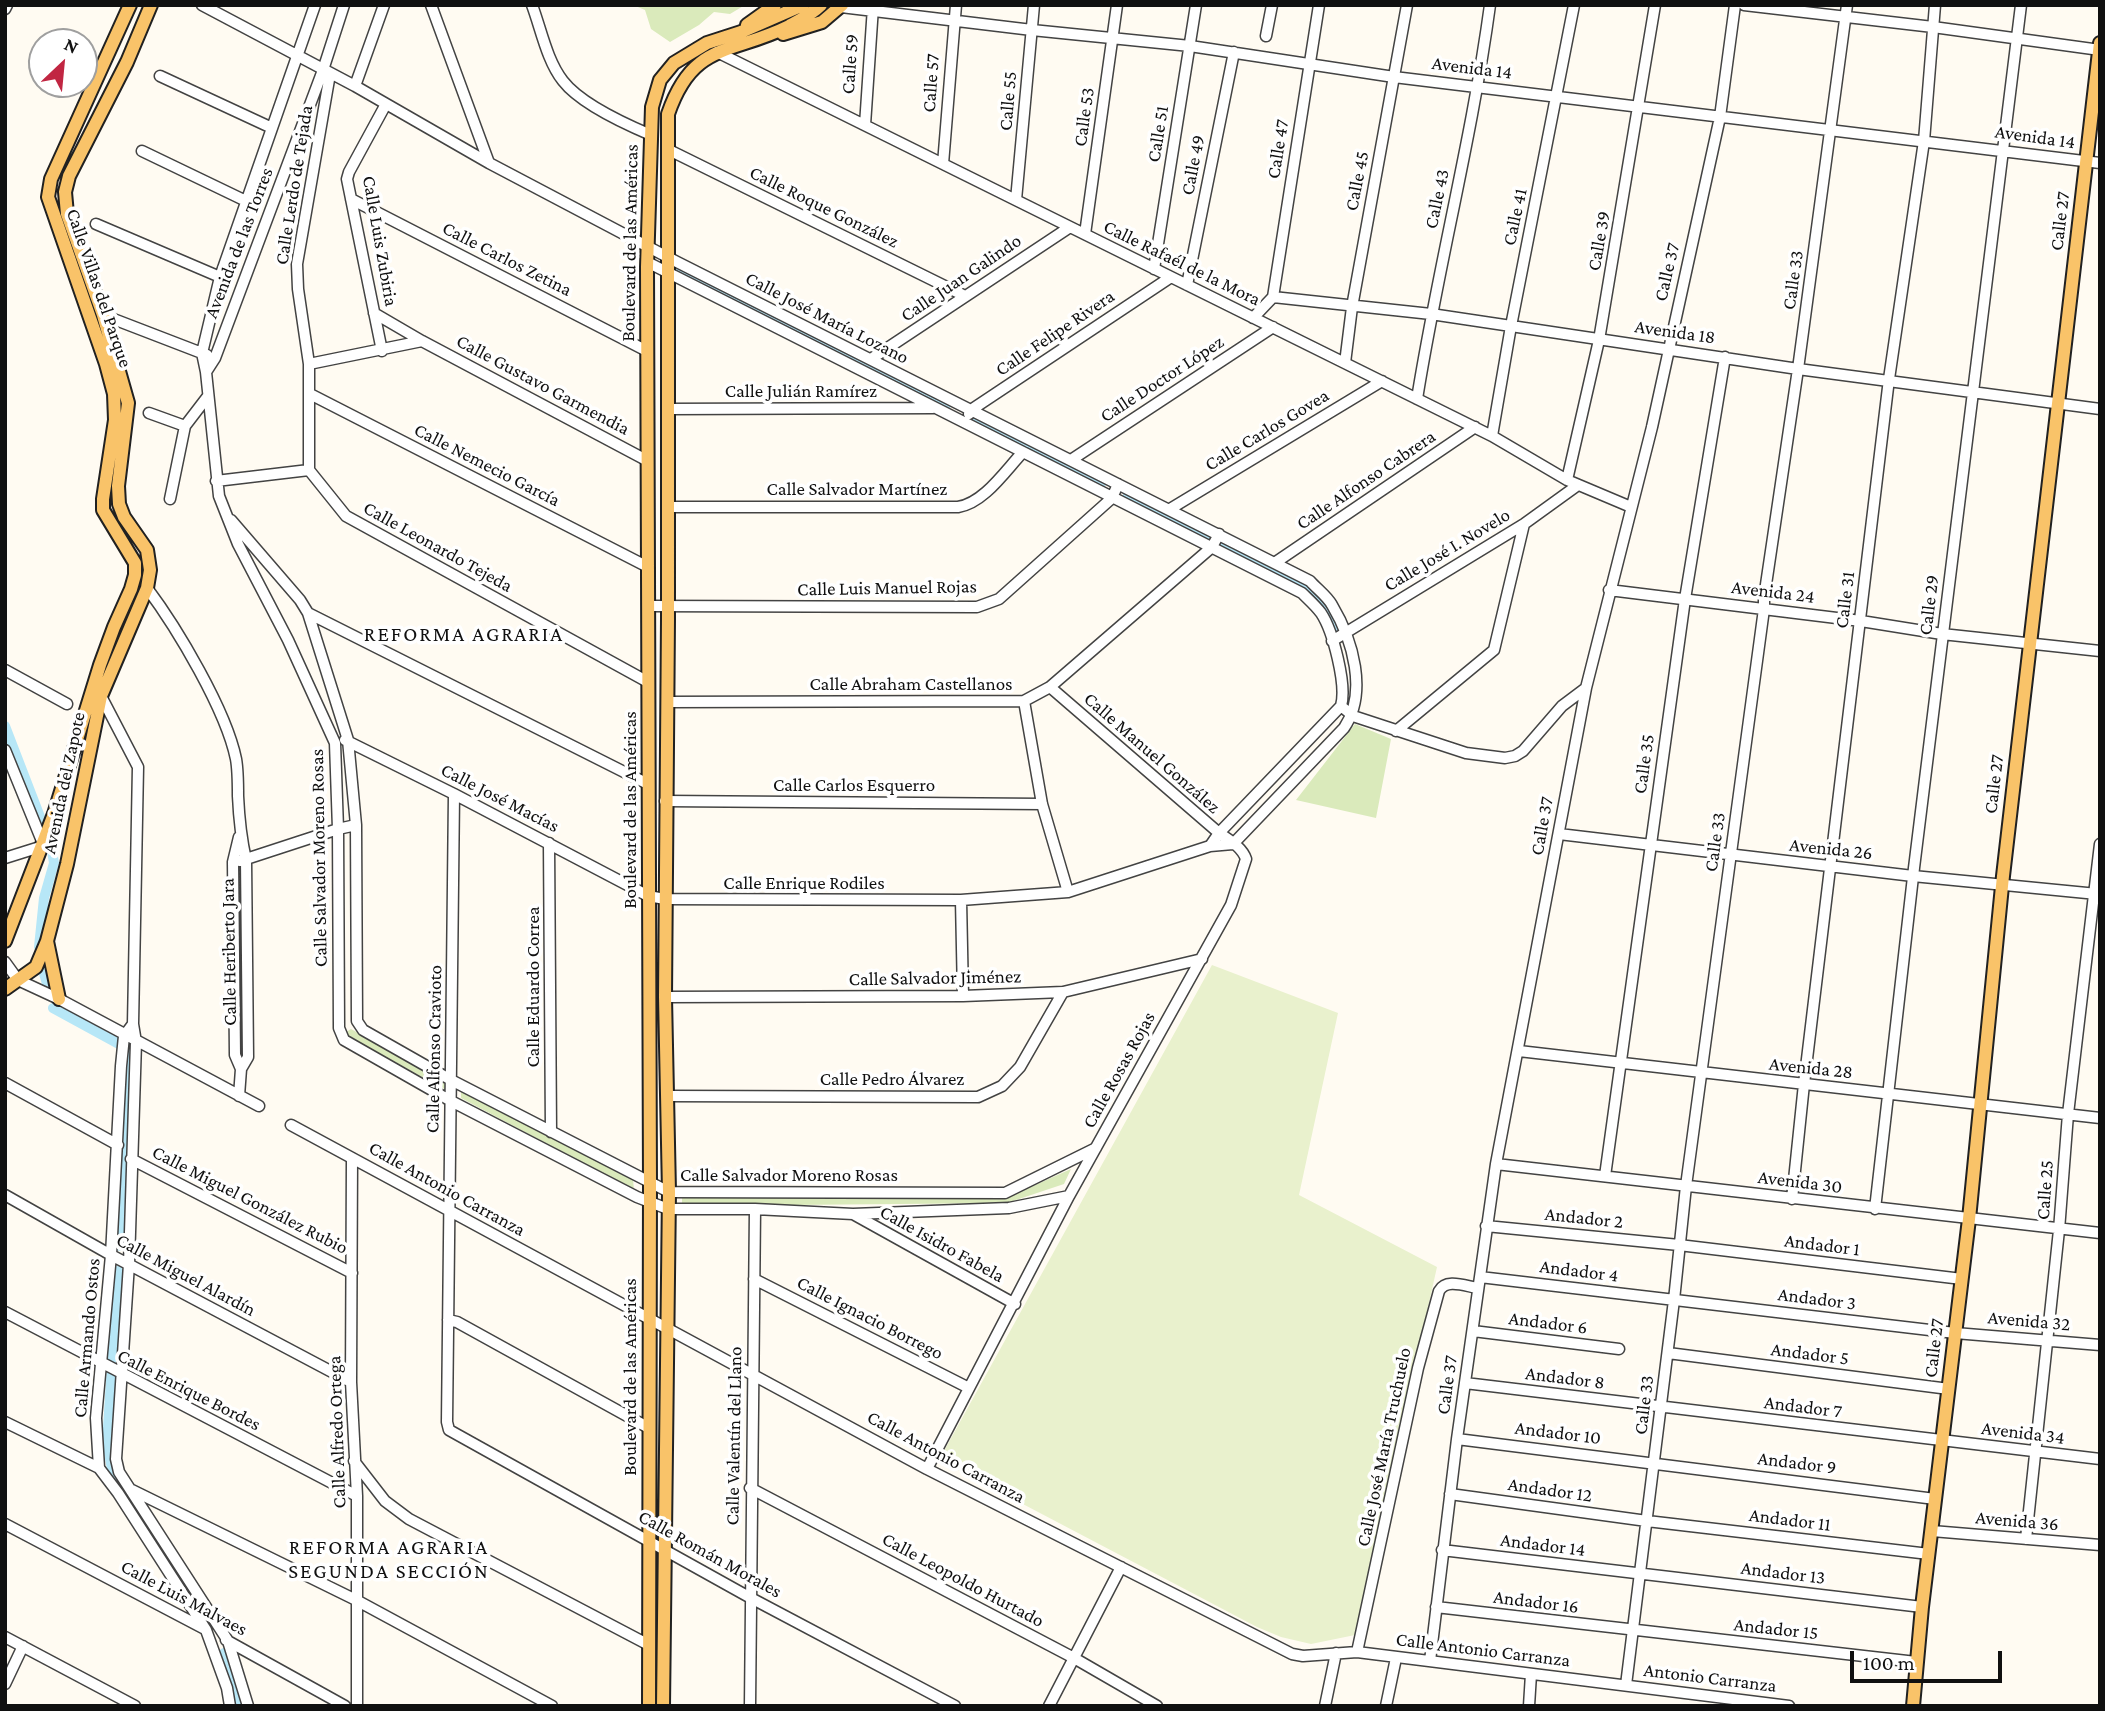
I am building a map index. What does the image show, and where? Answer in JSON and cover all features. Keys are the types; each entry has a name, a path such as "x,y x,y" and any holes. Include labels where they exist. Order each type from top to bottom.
{"main road":[{"name":"Calle Villas del Parque","path":"130,5 51,179 48,197 114,394 115,420 103,510 135,563 131,589"},
{"name":"Calle Villas del Parque","path":"147,588 150,570 147,550 124,517 119,504 118,486 128,403 103,315 67,214 65,192 69,176 127,61 151,5"},
{"path":"741,32 755,18 775,5"},
{"name":"Boulevard de las Américas","path":"649,1706 647,245 651,135 655,93 660,80 674,63 707,43 741,32 803,5"},
{"name":"Boulevard de las Américas","path":"663,1706 669,1192 665,998 668,114 680,83 691,70 717,52 769,36 821,5"},
{"name":"Calle 59","path":"769,36 792,33 822,22 841,6"},
{"name":"Calle 27","path":"1913,1705 1922,1607 1969,1219 2002,885 2100,43"},
{"name":"Avenida del Zapote","path":"5,989 36,967 47,941 67,864 102,696 147,588"},
{"name":"Avenida del Zapote","path":"5,941 54,814 100,665 131,589"},
{"path":"47,941 59,999"}],"street":[{"name":"Calle José María Lozano","path":"202,5 355,86 489,163 667,256 1170,509 1302,593 1322,614 1332,641 1343,687 1341,706"},
{"name":"Avenida de las Torres","path":"227,514 216,481 202,353 220,277 315,5"},
{"name":"Avenida de las Torres","path":"206,372 215,358 327,72 344,5"},
{"path":"355,86 384,5"},
{"path":"431,5 489,163"},
{"path":"533,5 562,81 579,97 651,135"},
{"name":"Calle 57","path":"943,164 956,5"},
{"name":"Calle 55","path":"1016,200 1034,5"},
{"name":"Calle 53","path":"1085,234 1117,5"},
{"name":"Calle 51","path":"1154,269 1196,5"},
{"path":"1266,36 1272,5"},
{"name":"Calle 47","path":"1273,297 1319,5"},
{"name":"Calle 45","path":"1345,363 1352,307 1407,5"},
{"name":"Calle 43","path":"1417,399 1431,314 1479,86 1490,5"},
{"name":"Calle 41","path":"1492,436 1574,5"},
{"name":"Calle 39","path":"1567,480 1586,407 1599,340 1656,5"},
{"name":"Calle 37","path":"1430,1661 1457,1439 1496,1164 1586,688 1652,427 1720,117 1735,5"},
{"path":"1744,5 2099,50"},
{"name":"Calle 33","path":"1626,1685 1655,1463 1686,1186 1764,598 1847,5"},
{"name":"Calle 31","path":"1792,1199 1889,379 1924,141 1936,5"},
{"name":"Calle 29","path":"1875,1209 1942,634 2021,5"},
{"name":"Avenida 14","path":"841,6 873,8 953,21 1190,46 1394,77 2100,163"},
{"name":"Calle 59","path":"865,125 873,8"},
{"name":"Calle Rafaél de la Mora","path":"717,52 1475,427 1567,480 1631,507"},
{"name":"Calle 49","path":"1187,285 1234,52"},
{"name":"Calle Lerdo de Tejada","path":"309,470 309,364 296,264 327,72"},
{"path":"160,76 272,128"},
{"name":"Calle Luis Zubiria","path":"382,351 348,179 349,172 386,104"},
{"name":"Calle Roque González","path":"667,149 965,296"},
{"path":"142,151 247,201"},
{"name":"Calle Carlos Zetina","path":"351,199 647,351"},
{"path":"96,225 220,277"},
{"name":"Calle Juan Galindo","path":"871,359 1070,227"},
{"name":"Calle José María Lozano","path":"647,262 1112,498 1276,562 1310,581 1331,603 1346,632 1358,685 1353,716"},
{"name":"Calle Felipe Rivera","path":"964,422 971,410 1171,277"},
{"path":"1253,318 1273,297"},
{"name":"Avenida 18","path":"1273,297 1431,314 1798,369 2100,409"},
{"name":"Calle Gustavo Garmendia","path":"374,313 648,461"},
{"path":"103,315 215,358"},
{"name":"Calle Doctor López","path":"1071,460 1273,327"},
{"path":"309,364 422,341"},
{"name":"Calle 35","path":"1605,1177 1685,599 1725,357"},
{"name":"Calle Carlos Govea","path":"1170,509 1382,381"},
{"name":"Calle Nemecio García","path":"310,394 648,567"},
{"path":"170,499 185,426 208,396"},
{"name":"Calle Julián Ramírez","path":"668,410 935,408"},
{"path":"149,413 185,426"},
{"name":"Calle Alfonso Cabrera","path":"1276,562 1475,427"},
{"name":"Calle Salvador Martínez","path":"668,507 958,507 968,505 981,496 1023,452"},
{"path":"216,481 309,470"},
{"name":"Calle Leonardo Tejeda","path":"309,470 346,516 648,682"},
{"name":"Calle Luis Manuel Rojas","path":"648,606 977,607 999,599 1112,498 1118,484"},
{"name":"Calle José I. Novelo","path":"1332,641 1524,524 1578,485"},
{"path":"227,514 309,613 648,785"},
{"name":"Calle Salvador Moreno Rosas","path":"227,514 238,544 288,640 335,744 340,1036 344,1040 451,1101 650,1203 668,1209 755,1209 853,1214 1009,1208 1069,1196"},
{"path":"1396,731 1494,650 1524,524"},
{"name":"Calle Abraham Castellanos","path":"667,702 1024,701 1049,687 1215,540"},
{"name":"Calle Heriberto Jara","path":"147,588 169,619 226,726 236,760 240,834 246,860 248,1056 241,1069 239,1096"},
{"name":"Avenida 24","path":"1609,590 2030,645 2100,651"},
{"name":"Calle Salvador Moreno Rosas","path":"309,613 348,740 356,825 357,1013 359,1026 363,1030 451,1080 669,1192 1005,1193 1096,1148"},
{"path":"5,670 67,705"},
{"name":"Calle Manuel González","path":"1049,687 1233,844"},
{"path":"1210,846 1219,833 1341,706 1353,716 1396,731 1466,752 1505,758 1523,751 1563,706 1586,688"},
{"name":"Calle Armando Ostos","path":"102,696 138,767 132,1024 136,1042 129,1265 116,1459 119,1472 228,1641 248,1706"},
{"path":"1024,701 1042,804 1068,892"},
{"path":"1233,844 1353,716"},
{"path":"335,744 348,740"},
{"name":"Calle José Macías","path":"348,740 648,896"},
{"path":"5,750 41,844 5,858"},
{"name":"Calle Alfonso Cravioto","path":"449,1430 454,794"},
{"name":"Calle Carlos Esquerro","path":"665,801 1042,804"},
{"path":"233,862 356,825"},
{"name":"Calle Heriberto Jara","path":"240,834 233,862 235,1055 241,1069"},
{"name":"Avenida 26","path":"1559,834 1730,856 2097,894"},
{"name":"Calle Eduardo Correa","path":"549,843 551,1132"},
{"name":"Calle Enrique Rodiles","path":"648,896 665,899 961,900 1068,892 1210,846 1233,844"},
{"name":"Calle Rosas Rojas","path":"927,1469 1069,1196 1231,905 1246,859 1244,853 1233,844"},
{"name":"Calle 25","path":"2026,1539 2059,1230 2068,1114 2097,894 2100,844"},
{"path":"961,900 963,996"},
{"name":"Calle Salvador Jiménez","path":"665,998 963,996 1063,992 1202,959"},
{"path":"5,961 18,980 59,999 259,1106"},
{"name":"Calle Pedro Álvarez","path":"668,1096 978,1097 1002,1086 1020,1067 1063,992"},
{"path":"340,1015 357,1013"},
{"path":"124,1036 132,1024"},
{"name":"Calle Armando Ostos","path":"99,1468 96,1418 111,1255 124,1036"},
{"name":"Avenida 28","path":"1519,1051 2100,1118"},
{"path":"5,1083 118,1145"},
{"name":"Calle Antonio Carranza","path":"291,1125 927,1469 1292,1654 1303,1656 1357,1653 1626,1685"},
{"name":"Calle Miguel González Rubio","path":"131,1158 352,1273"},
{"name":"Calle Alfredo Ortega","path":"352,1158 351,1382 357,1496 357,1706"},
{"name":"Avenida 30","path":"1496,1164 2100,1233"},
{"name":"Calle Miguel Alardín","path":"5,1195 129,1265 351,1382"},
{"name":"Calle Valentín del Llano","path":"750,1706 750,1489 755,1209"},
{"name":"Calle Isidro Fabela","path":"853,1214 1015,1304"},
{"name":"Andador 2","path":"1486,1226 1679,1245"},
{"name":"Andador 1","path":"1679,1245 1962,1279"},
{"name":"Calle Ignacio Borrego","path":"754,1279 969,1388"},
{"name":"Andador 4","path":"1479,1282 1674,1300"},
{"name":"Calle José María Truchuelo","path":"1357,1653 1418,1368 1438,1291 1447,1283 1479,1282"},
{"name":"Andador 3","path":"1674,1300 1955,1333"},
{"name":"Calle Enrique Bordes","path":"5,1312 357,1496"},
{"path":"449,1320 649,1428"},
{"name":"Andador 6","path":"1473,1331 1619,1349"},
{"name":"Avenida 32","path":"1955,1333 2100,1345"},
{"name":"Andador 5","path":"1668,1353 1949,1389"},
{"name":"Andador 8","path":"1465,1383 1660,1408"},
{"name":"Andador 7","path":"1660,1408 1942,1440"},
{"path":"5,1422 99,1468 206,1630 227,1688 230,1706"},
{"name":"Calle Román Morales","path":"449,1430 749,1597 955,1706"},
{"name":"Andador 10","path":"1457,1439 1655,1463"},
{"name":"Avenida 34","path":"1942,1440 2100,1459"},
{"path":"354,1461 385,1501 409,1519 649,1645"},
{"name":"Andador 9","path":"1655,1463 1935,1499"},
{"name":"Calle Leopoldo Hurtado","path":"750,1489 1074,1658 1157,1706"},
{"path":"132,1490 356,1600 552,1706"},
{"name":"Andador 12","path":"1450,1494 1647,1521"},
{"name":"Andador 11","path":"1647,1521 1929,1554"},
{"name":"Calle Luis Malvaes","path":"5,1524 345,1706"},
{"name":"Avenida 36","path":"1932,1531 2100,1545"},
{"name":"Andador 14","path":"1443,1550 1640,1574"},
{"path":"1049,1706 1121,1567"},
{"name":"Andador 13","path":"1640,1574 1922,1607"},
{"path":"185,1597 195,1590"},
{"name":"Andador 16","path":"1436,1607 1632,1631"},
{"name":"Andador 15","path":"1632,1631 1916,1662"},
{"path":"5,1637 135,1706"},
{"path":"5,1684 23,1646"},
{"path":"1325,1706 1336,1653"},
{"path":"1386,1706 1396,1658"},
{"path":"1529,1706 1531,1674"},
{"name":"Antonio Carranza","path":"1626,1685 1789,1706"}],"green space":[{"path":"633,5 745,5 730,14 714,12 699,25 670,42 651,29 645,10"},
{"path":"1355,724 1391,739 1376,818 1296,800"},
{"path":"1212,965 1338,1013 1299,1195 1437,1267 1355,1635 1311,1644 1281,1637 1257,1627 939,1460"},
{"path":"351,1029 448,1082 448,1091 343,1034"},
{"path":"461,1088 633,1179 634,1190 461,1098"},
{"path":"1071,1169 1064,1184 1007,1203 682,1206 682,1197 1006,1198"}],"waterway":[{"path":"678,271 946,405"},
{"path":"974,418 1102,482"},
{"path":"1128,495 1300,583 1317,598 1334,627"},
{"path":"5,726 42,822"},
{"path":"39,947 44,898 54,863 50,838"},
{"path":"43,970 48,987"},
{"path":"53,1008 130,1050 120,1246"},
{"path":"118,1271 107,1443 113,1474 190,1591"},
{"path":"224,1653 239,1706"}],"district":[{"name":"REFORMA AGRARIA","path":"464,635"},
{"name":"REFORMA AGRARIA SEGUNDA SECCIÓN","path":"389,1560"}]}
